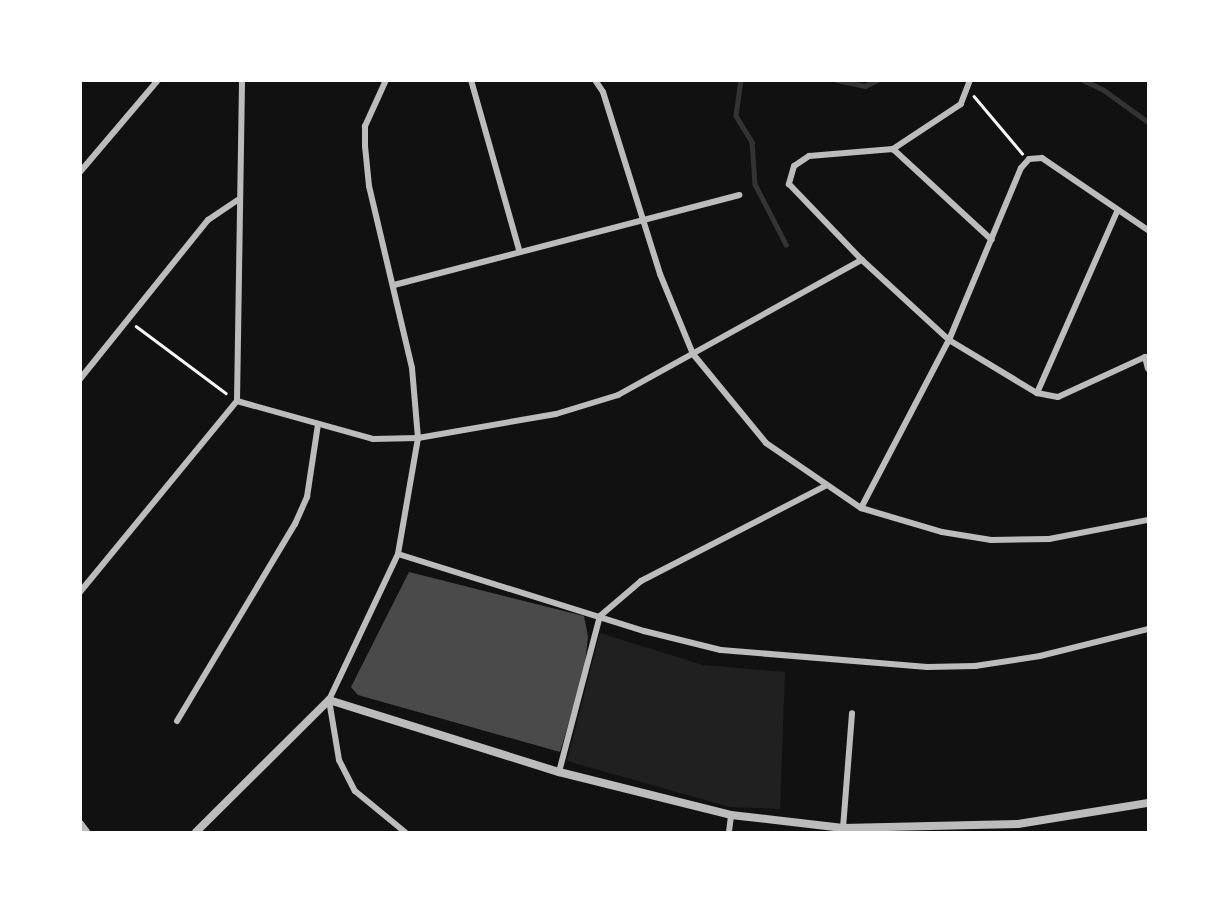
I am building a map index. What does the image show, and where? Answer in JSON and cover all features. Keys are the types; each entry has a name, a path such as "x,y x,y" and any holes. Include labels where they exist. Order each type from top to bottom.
{"street":[{"path":"80,172 158,80"},
{"path":"80,592 237,401 242,80"},
{"path":"196,832 328,700 398,554 418,439 412,368 369,186 365,146 366,126 387,80"},
{"path":"471,80 519,250"},
{"path":"595,80 603,93 660,274 693,354 766,443 825,486 861,508 942,532 991,540 1049,539 1149,520"},
{"path":"969,84 961,104 893,149 809,156 794,166 789,184 863,260 949,340 1037,393 1058,397 1147,356 1149,369"},
{"path":"893,149 992,240"},
{"path":"861,508 949,340 1021,168 1029,159 1042,158 1117,212 1149,229"},
{"path":"394,285 644,217 739,195"},
{"path":"80,379 208,220 239,200"},
{"path":"1037,393 1117,212"},
{"path":"237,401 373,439 418,439 556,414 618,395 863,260"},
{"path":"177,721 295,524 307,497 318,424"},
{"path":"559,772 600,616 641,581 825,486"},
{"path":"398,554 721,650 927,667 1040,656 1149,629"},
{"path":"328,700 559,772 731,815 843,828 1018,824 1149,803"},
{"path":"328,700 339,760 355,790 405,832"},
{"path":"843,828 852,713"},
{"path":"729,832 731,815"},
{"path":"80,824 86,832"}],"path":[{"path":"969,84 1029,159"},
{"path":"128,319 237,401"}],"shaded area":[{"path":"600,633 703,665 785,672 780,809 730,807 567,761"}],"building":[{"path":"409,572 584,616 588,637 584,672 560,752 358,695 351,687"}],"waterway":[{"path":"741,80 736,116 752,142 755,184 786,244"},
{"path":"837,80 865,86 878,80"},
{"path":"1083,80 1104,90 1148,122"}]}
